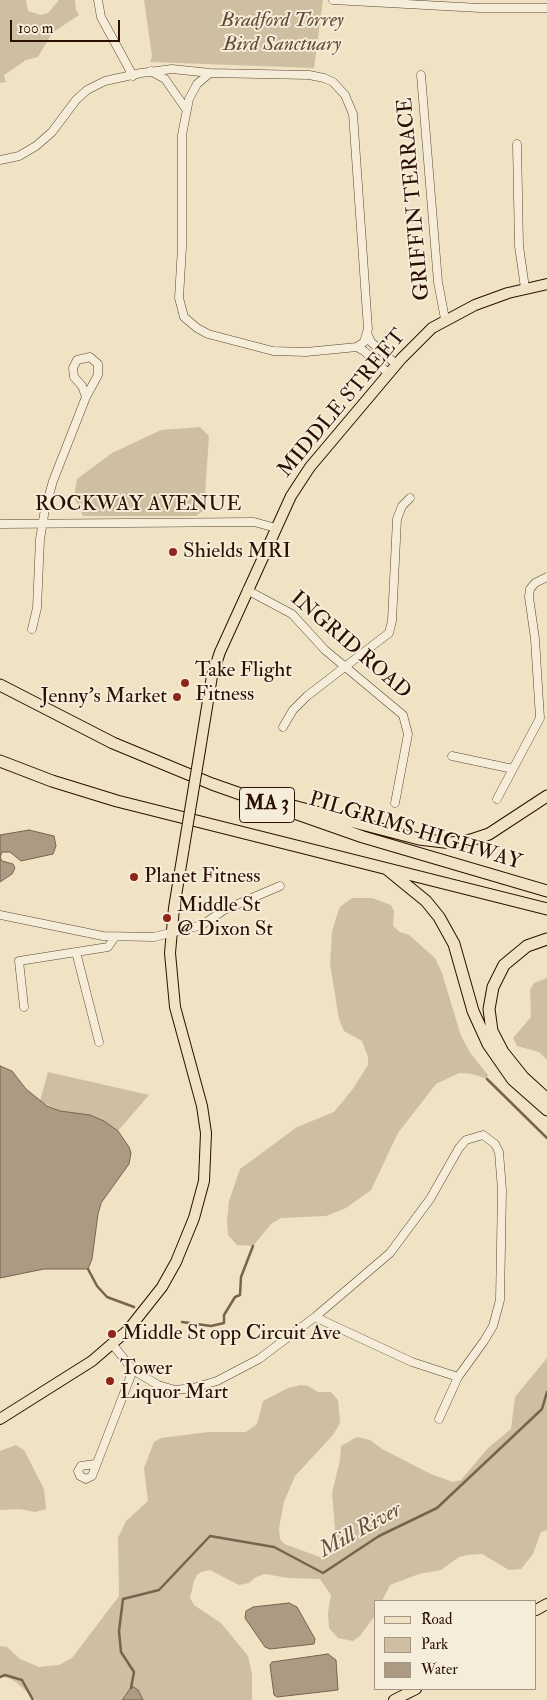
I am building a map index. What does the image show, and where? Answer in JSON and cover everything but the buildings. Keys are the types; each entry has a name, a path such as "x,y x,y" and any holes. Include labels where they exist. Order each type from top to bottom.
{"highway":[{"name":"PILGRIMS HIGHWAY","path":"0,685 107,740 212,784 357,835 547,891"},
{"name":"PILGRIMS HIGHWAY","path":"0,761 52,781 117,801 547,909"},
{"path":"212,784 390,832 446,843 464,842 489,834 547,796"},
{"path":"387,869 426,902 439,917 456,950 473,1011 488,1044 513,1080 547,1110"},
{"path":"547,939 527,946 504,965 491,992 489,1014 494,1036 507,1058 523,1078 547,1100"}],"main road":[{"name":"MIDDLE STREET","path":"0,1419 67,1379 112,1345 142,1314 170,1274 194,1218 204,1181 205,1120 175,1007 171,978 170,935 216,661 296,486 396,364 419,340 445,319 475,305 525,288 547,284"},
{"path":"394,1700 414,1690"}],"street":[{"path":"98,0 102,21 133,76"},
{"path":"334,0 490,9 547,8"},
{"path":"0,160 19,156 36,146 52,132 76,100 87,90 105,81 151,71 172,69 210,73 324,78 333,82 345,95 353,114 368,335 371,342 396,364"},
{"path":"151,71 165,79 186,109"},
{"path":"210,73 197,84 186,109 182,135 182,247 179,298 184,317 208,334 274,351 306,352 357,347 389,374"},
{"name":"GRIFFIN TERRACE","path":"421,75 438,282 445,319"},
{"path":"517,144 519,246 525,288"},
{"path":"357,347 368,335"},
{"path":"32,629 37,608 43,522 50,489 86,397 99,371 97,361 90,357 77,360 73,368 74,377 82,386 86,397"},
{"path":"283,727 302,701 384,639 391,629 396,526 399,512 410,498"},
{"name":"ROCKWAY AVENUE","path":"0,524 43,522 254,522 276,528"},
{"path":"497,799 540,718 536,645 529,597 530,589 535,583 547,577"},
{"name":"INGRID ROAD","path":"247,590 292,614 325,650 399,710 406,719 407,745 395,803"},
{"path":"452,756 513,769"},
{"path":"0,915 115,937 154,937 170,935 202,925 224,910 280,886"},
{"path":"24,1007 19,961 108,947 115,937"},
{"path":"76,952 99,1042"},
{"path":"112,1345 133,1370 167,1388 183,1390 203,1386 259,1359 315,1317 390,1253 430,1199 459,1148 466,1140 483,1135 495,1144 499,1152 502,1198 500,1300 493,1326 458,1377 439,1419"},
{"path":"315,1317 412,1362 458,1377"},
{"path":"95,1464 133,1370"}],"green space":[{"path":"0,0 26,0 28,11 41,15 48,13 59,0 75,0 76,10 79,15 52,33 38,57 26,60 4,75 6,82 0,83"},
{"name":"Bradford Torrey Bird Sanctuary","path":"144,0 323,0 314,68 150,62 152,56"},
{"path":"200,427 209,436 204,510 196,516 83,516 74,497 77,479 112,453 161,430"},
{"path":"352,898 372,898 391,905 394,911 393,926 400,932 409,935 435,958 442,973 461,1036 471,1054 488,1075 487,1079 472,1074 459,1073 436,1084 398,1133 371,1190 346,1208 326,1216 281,1218 271,1224 253,1246 237,1245 228,1235 227,1221 229,1201 240,1169 297,1127 334,1112 352,1090 368,1065 368,1057 362,1041 344,1031 339,1019 330,964 332,932 337,915 340,907"},
{"path":"547,978 547,1060 539,1052 517,1046 513,1038 531,1017 530,990 534,983"},
{"path":"48,1072 149,1095 118,1131 74,1113 60,1111 40,1101"},
{"path":"547,1358 547,1530 541,1532 533,1554 521,1569 509,1570 482,1554 468,1555 459,1557 441,1570 419,1574 390,1585 382,1600 374,1600 374,1617 360,1636 353,1641 338,1638 329,1628 328,1613 331,1595 320,1579 288,1578 265,1574 256,1577 249,1583 239,1585 210,1570 201,1572 194,1581 190,1598 194,1605 221,1623 248,1656 252,1674 252,1700 143,1700 138,1690 125,1694 122,1700 36,1700 17,1683 9,1678 0,1676 0,1646 7,1647 20,1659 39,1667 59,1665 72,1658 119,1596 118,1538 126,1521 148,1501 144,1468 154,1442 161,1438 208,1432 246,1432 257,1424 263,1401 288,1388 301,1385 308,1386 318,1392 331,1392 338,1400 340,1423 333,1435 295,1476 284,1502 279,1528 280,1539 284,1544 323,1558 334,1551 336,1541 332,1493 340,1460 341,1446 357,1437 370,1440 382,1449 431,1474 453,1482 461,1480 488,1448 511,1429 515,1397"},
{"path":"16,1445 24,1450 44,1489 46,1509 35,1512 20,1509 0,1510 0,1451"}],"water":[{"path":"29,830 54,836 56,846 53,854 21,861 10,852 2,852 0,857 0,835"},
{"path":"0,857 2,861 13,864 15,868 12,874 0,882"},
{"path":"0,1066 12,1071 26,1089 47,1106 60,1111 90,1115 104,1121 118,1131 129,1147 131,1153 129,1164 101,1203 92,1259 88,1269 44,1269 0,1278"},
{"path":"289,1603 297,1607 315,1639 314,1644 270,1649 265,1647 245,1618 246,1611 253,1607"},
{"path":"328,1654 336,1660 338,1690 277,1697 274,1695 270,1665 272,1662"},
{"path":"132,1686 138,1690 143,1700 122,1700"}],"waterway":[{"path":"487,1079 547,1138"},
{"path":"182,1322 211,1326 224,1323 224,1315 235,1297 240,1295 241,1277 253,1246"},
{"path":"88,1269 97,1286 107,1297 134,1307"},
{"name":"Mill River","path":"131,1688 134,1672 121,1652 119,1631 123,1599 159,1590 210,1536 274,1547 323,1573 379,1536 437,1508 542,1409 547,1392"},
{"name":"Mill River","path":"0,1677 5,1675 22,1680 33,1700"}],"place":[{"name":"Shields MRI","path":"173,552"},
{"name":"Take Flight Fitness","path":"185,683"},
{"name":"Jenny's Market","path":"177,697"},
{"name":"Planet Fitness","path":"134,877"},
{"name":"Middle St @ Dixon St","path":"167,918"},
{"name":"Middle St opp Circuit Ave","path":"112,1334"},
{"name":"Tower Liquor Mart","path":"110,1381"}]}
